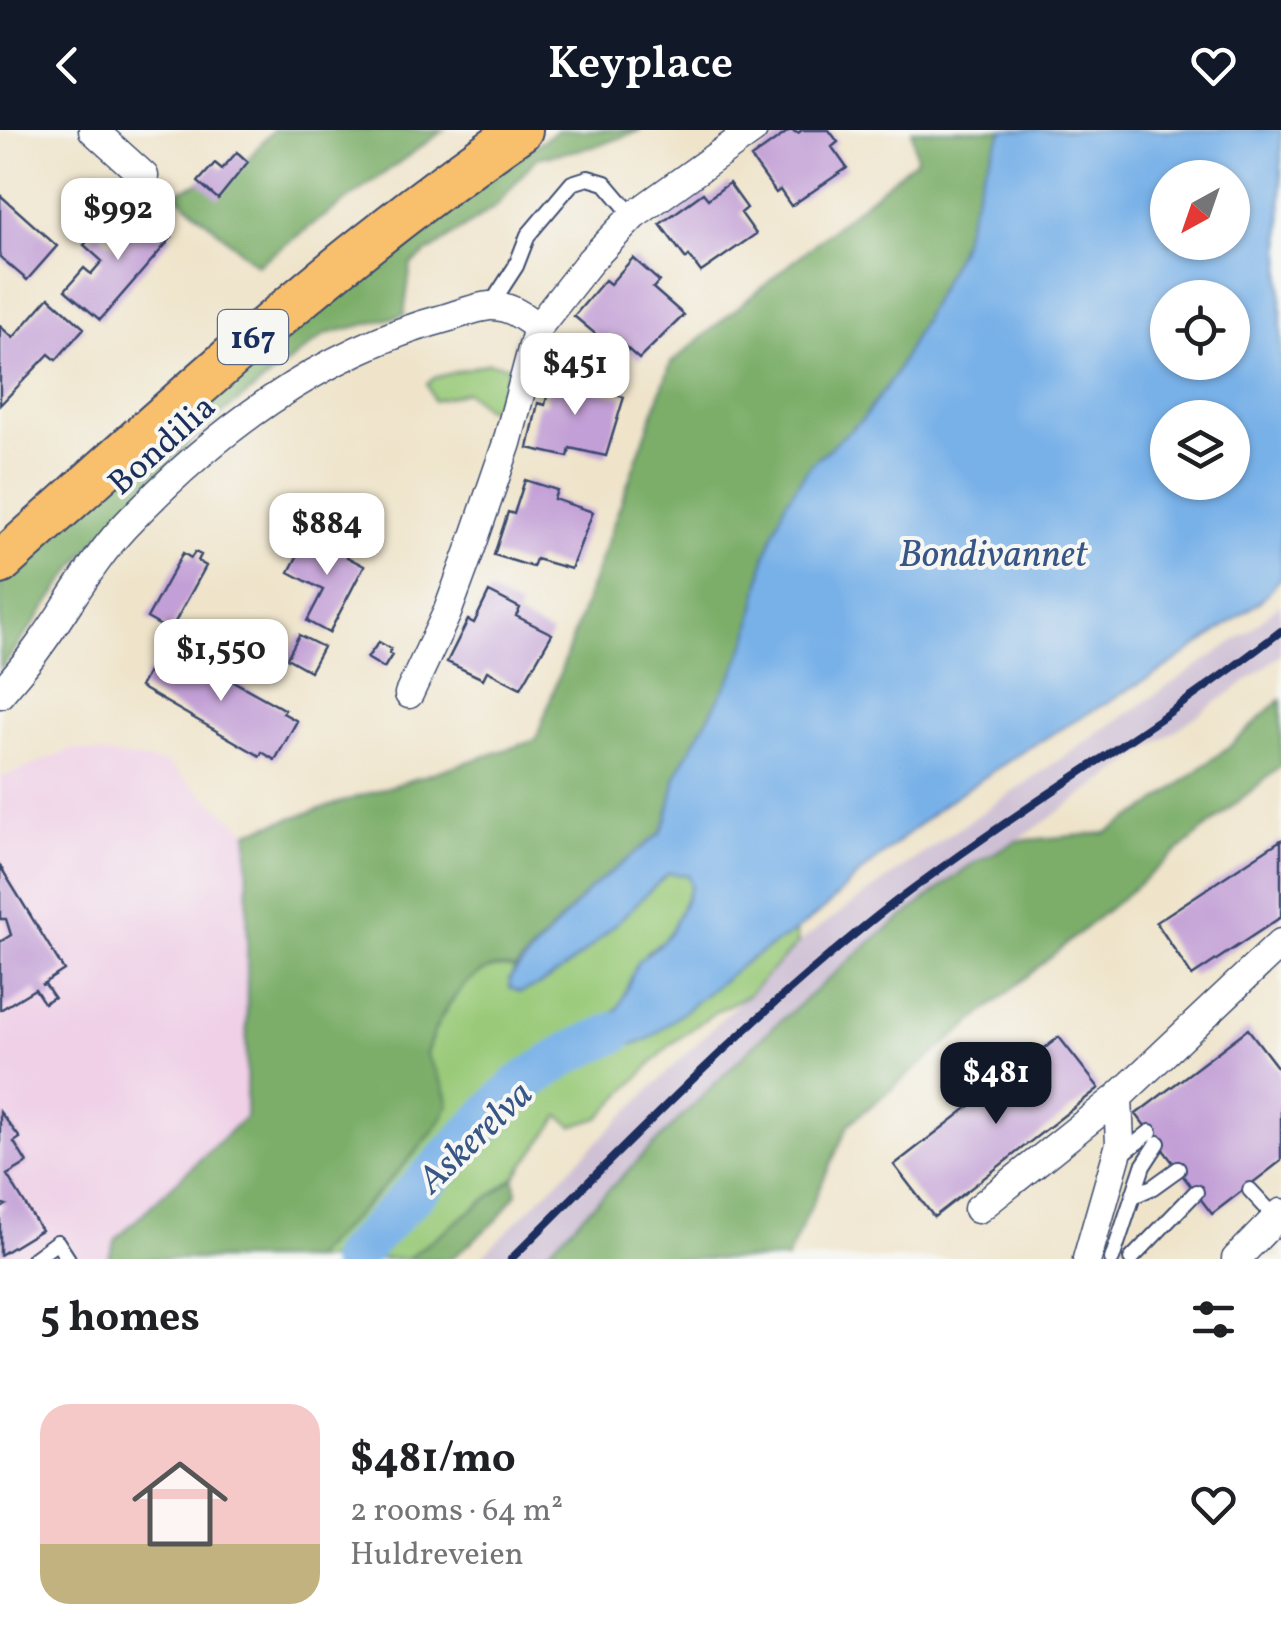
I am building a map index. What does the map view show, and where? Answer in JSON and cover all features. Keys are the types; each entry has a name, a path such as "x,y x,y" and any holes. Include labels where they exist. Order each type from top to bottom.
{"main road":[{"name":"167","path":"0,562 312,286 520,130"}],"street":[{"path":"94,130 144,176"},
{"path":"408,694 447,613 472,545 507,444 538,327 590,261 633,216 753,130"},
{"path":"490,306 512,310 538,327"},
{"name":"Bondilia","path":"0,694 121,531 222,436 292,386 348,356 416,326 490,306"},
{"path":"978,1210 1118,1098 1281,944"},
{"path":"1093,1258 1120,1144 1118,1098"},
{"path":"1236,1259 1278,1215"}],"lane":[{"path":"490,306 516,266 528,234 562,192 580,180 605,183 633,216"},
{"path":"1093,1258 1133,1196 1154,1138 1116,1158"},
{"path":"1133,1196 1178,1168"},
{"path":"1250,1190 1278,1215"},
{"path":"1131,1259 1196,1192"},
{"path":"34,1259 57,1242 68,1259"}],"shaded area":[{"path":"1281,603 1281,654 1258,673 1017,841 969,866 873,940 761,1038 539,1259 479,1259 798,943 1249,631"},
{"path":"73,749 166,763 248,832 246,1116 116,1239 108,1259 0,1259 0,778"}],"green space":[{"path":"273,130 444,130 257,265 174,193 242,166"},
{"path":"558,130 641,130 597,146 536,158 496,206 411,264 404,315 326,334 210,423 147,484 85,553 0,670 0,580 343,291"},
{"path":"912,130 1003,130 983,172 959,250 894,376 863,419 811,464 766,554 749,636 734,672 677,773 661,833 590,889 515,969 499,967 484,971 458,993 438,1024 426,1054 447,1097 443,1116 411,1157 312,1259 108,1259 116,1239 246,1116 248,832 536,740 671,363 917,159"},
{"path":"488,363 508,366 502,405 486,409 466,392 434,401 427,384 434,378"},
{"path":"1281,699 1281,766 849,1124 787,1259 539,1259 761,1038 873,940 969,866 1017,841 1106,833 1151,806 1231,745"},
{"path":"669,873 688,875 691,886 672,929 662,942 647,951 619,1007 606,1020 619,1041 796,931 798,943 748,995 715,1012 670,1045 599,1118 573,1126 560,1116 514,1178 407,1259 312,1259 410,1158 442,1118 447,1105 445,1092 426,1054 447,1008 470,980 499,967 515,969 510,978 629,908"},
{"path":"514,1178 517,1193 496,1221 451,1259 407,1259"}],"water":[{"name":"Bondivannet","path":"1003,130 1281,130 1281,578 1259,602 1169,666 1025,750 945,803 796,931 747,961 652,1037 635,1044 624,1043 606,1020 619,1007 638,961 672,929 691,887 688,875 669,873 559,972 520,992 510,988 510,978 590,889 661,833 677,773 734,672 749,636 766,554 785,503 811,464 863,419 894,376 959,250 983,172"}],"building":[{"path":"790,130 829,130 838,142 832,147 847,168 791,206 780,190 776,193 751,158"},
{"path":"237,152 248,162 218,199 198,182 215,163 222,169"},
{"path":"729,183 747,208 741,213 756,234 701,272 660,224 703,193 708,199"},
{"path":"0,195 57,246 27,280 0,257"},
{"path":"137,206 172,237 100,320 65,290 84,268 91,274 102,261 84,245 97,231 115,247 126,234 119,228"},
{"path":"633,258 659,281 653,288 684,315 639,359 612,335 605,342 574,316 605,280 610,284"},
{"path":"49,297 84,328 56,360 49,354 0,405 0,326 13,338"},
{"path":"553,371 586,379 584,388 624,397 606,456 570,448 568,457 528,448 538,403 545,405"},
{"path":"525,480 557,490 554,499 593,512 571,569 536,559 533,567 494,555 508,512 514,514"},
{"path":"308,536 323,544 326,539 350,552 347,557 364,566 329,633 307,621 323,590 289,572"},
{"path":"195,552 201,555 198,561 206,566 170,631 147,618 183,553 191,558"},
{"path":"489,592 520,608 516,616 552,634 521,688 487,671 483,679 447,662 468,620 474,623"},
{"path":"299,635 323,647 310,671 287,658"},
{"path":"379,642 391,649 392,655 384,668 367,658"},
{"path":"172,647 285,710 283,713 297,721 275,760 262,752 260,756 140,687 148,672 156,676"},
{"path":"1281,840 1281,917 1192,976 1156,922"},
{"path":"0,866 64,970 41,985 45,984 54,997 44,1003 35,989 0,1010 0,942 11,935 6,919 0,919"},
{"path":"1248,1029 1281,1072 1281,1161 1212,1214 1136,1114"},
{"path":"1059,1037 1099,1088 934,1217 894,1165"},
{"path":"0,1112 20,1138 14,1142 27,1163 7,1175 41,1230 0,1255 0,1209 6,1205 0,1203"}],"waterway":[{"name":"Askerelva","path":"350,1259 518,1086 570,1053 614,1033"}],"railway":[{"path":"511,1259 698,1074 844,943 942,867 1186,701 1281,631"}]}
